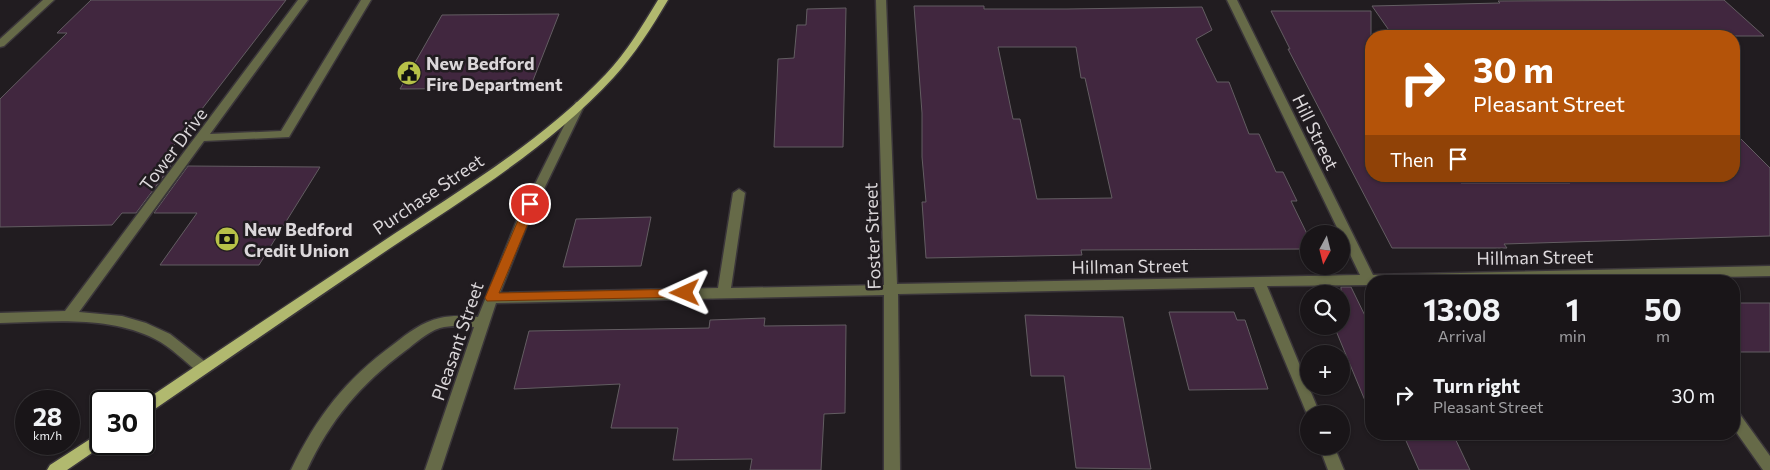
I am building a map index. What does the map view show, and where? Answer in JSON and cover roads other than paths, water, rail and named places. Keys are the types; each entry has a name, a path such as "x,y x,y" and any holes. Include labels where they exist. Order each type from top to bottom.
{"main road":[{"name":"Pleasant Street","path":"580,104 627,55 644,32 663,0"},
{"name":"Purchase Street","path":"155,401 449,203 522,151 580,104"},
{"path":"55,470 90,446"}],"street":[{"path":"0,44 49,0"},
{"name":"Tower Drive","path":"68,317 303,0"},
{"path":"202,138 285,134 366,0"},
{"name":"Foster Street","path":"881,0 891,289 892,470"},
{"name":"Hill Street","path":"1232,0 1367,275"},
{"name":"Pleasant Street","path":"433,470 491,298 523,220 580,104"},
{"path":"724,292 740,193"},
{"name":"Hillman Street","path":"1693,275 1770,271"},
{"name":"Hillman Street","path":"491,298 1365,280"},
{"path":"1259,282 1309,405"},
{"path":"0,318 68,317 117,321 160,335 202,368"},
{"path":"299,470 321,424 345,394 373,366 418,334 444,322 482,322"},
{"path":"1740,426 1770,468"},
{"path":"1330,455 1336,470"}],"place":[{"name":"New Bedford Fire Department","path":"409,73"},
{"name":"New Bedford Credit Union","path":"227,239"}]}
